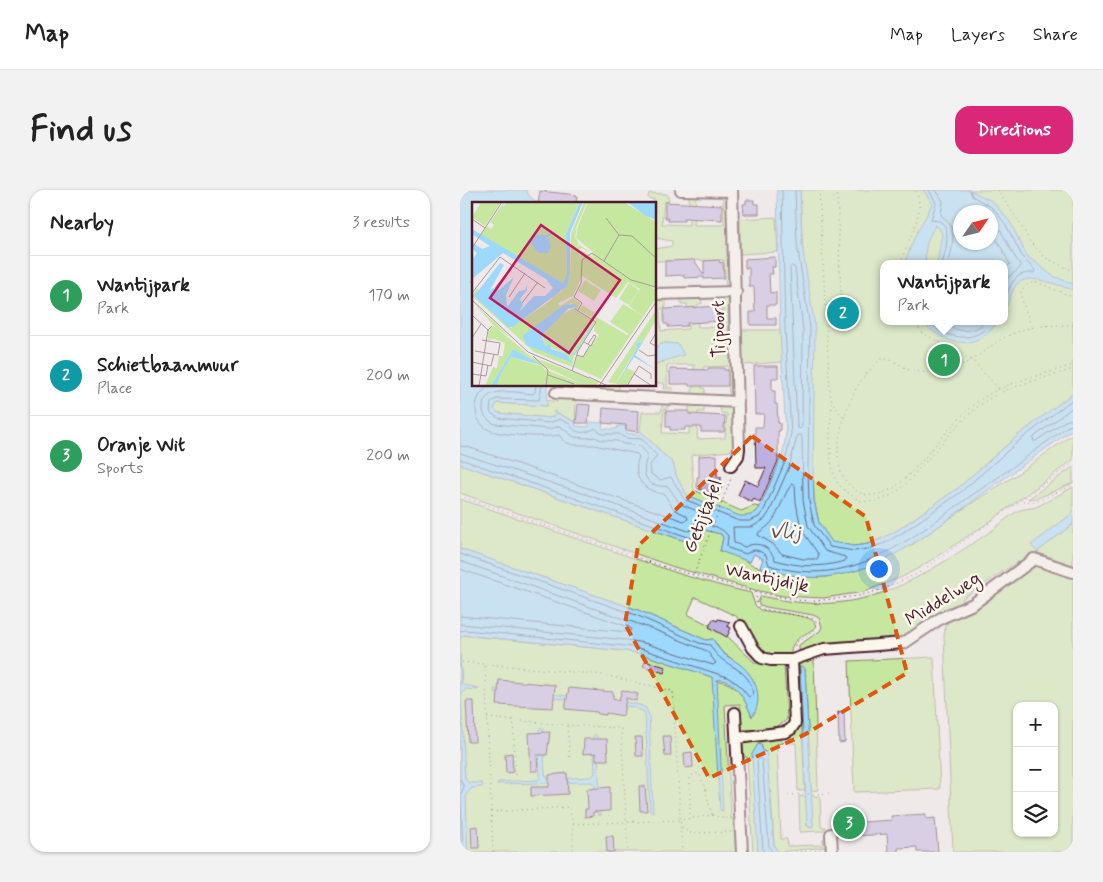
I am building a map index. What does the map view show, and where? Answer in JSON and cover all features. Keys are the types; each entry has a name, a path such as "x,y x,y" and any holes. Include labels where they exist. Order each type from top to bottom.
{"street":[{"path":"682,190 732,190"},
{"name":"Tijpoort","path":"731,466 738,456 736,292 732,190"},
{"path":"656,294 736,292"},
{"path":"556,393 738,402"},
{"name":"Middelweg","path":"792,660 824,649 904,643 941,618 973,604 1034,559 1073,572"},
{"path":"736,738 786,732 791,729 794,723 792,660 762,658 753,648 741,626"},
{"path":"735,713 742,852"},
{"path":"831,834 832,851"}],"path":[{"path":"819,190 832,402 831,454 834,472 838,482 845,491 858,500 872,502 888,497 903,486 967,418 987,400 1000,393 1073,369"},
{"path":"825,310 837,304 841,297 837,190"},
{"path":"902,260 919,212 920,206 915,190"},
{"path":"995,190 998,191 1018,220 1030,242 1046,258 1073,271"},
{"path":"1031,326 1020,294 1027,284 1039,283 1073,297"},
{"path":"916,325 924,334 972,360 999,389"},
{"path":"1073,325 1031,326 1004,338 972,360 951,369 918,372 886,358 881,359 860,382 844,418 838,454 843,478 860,494 879,495 898,485 963,415 985,397 999,389 1073,365"},
{"path":"832,402 844,418"},
{"name":"Wantijdijk","path":"460,496 668,568 756,592 796,600 815,601 859,596 880,590 917,574 1073,463"},
{"name":"Getijtafel","path":"694,575 732,478 731,466"},
{"path":"1022,501 1036,502 1073,485"},
{"path":"756,592 757,604 762,609 812,618 816,621 816,629 793,646 792,660"},
{"path":"462,662 604,675 673,691 682,852"},
{"path":"485,664 493,852"},
{"path":"487,718 621,728 628,852"},
{"path":"513,719 516,776"},
{"path":"567,725 570,760"},
{"path":"690,818 690,776 699,773 712,815"},
{"path":"788,795 830,793"},
{"path":"491,812 569,807 573,824 573,852"},
{"path":"573,824 681,820 712,815 722,818 740,818"},
{"path":"682,826 690,833 741,832"},
{"path":"795,852 832,851"}],"highlighted area":[{"path":"752,436 866,517 907,673 804,735 709,778 625,624 638,546"}],"green space":[{"path":"800,190 1073,190 1073,393 1016,437 958,488 899,529 868,544 854,546 832,543 819,523 814,500"},
{"path":"649,193 667,194 669,201 664,202 662,224 689,225 689,195 696,194 694,225 724,225 723,198 727,198 730,285 726,287 724,260 656,261 656,249 672,246 672,241 656,238 656,202 648,198"},
{"path":"776,217 778,252 740,254 740,219"},
{"path":"727,295 731,298 732,305 728,307 731,386 734,387 733,394 729,397 728,366 703,367 701,387 705,389 705,396 692,397 694,365 667,365 667,388 673,388 672,396 665,395 664,383 656,383 656,364 664,362 678,344 665,343 657,346 656,350 656,299 666,298 666,307 660,309 661,331 688,329 687,304 681,304 681,298 701,297 702,303 697,305 698,327 725,327 723,296"},
{"path":"742,330 780,330 782,362 743,365"},
{"path":"556,386 619,386 619,393"},
{"path":"559,396 576,398 575,422 555,412 556,415 550,418 498,413 494,409 497,403 547,406 546,400 557,402"},
{"path":"663,404 668,405 667,409 664,409 662,433 689,434 689,405 704,404 704,412 698,412 697,439 725,438 727,414 721,413 720,406 726,404 733,408 735,442 730,451 691,455 694,490 741,511 754,506 760,507 756,512 749,516 740,517 687,495 677,478 673,463 640,430 642,412 661,412"},
{"path":"1073,434 1073,460 985,525 902,577 864,592 823,598 783,596 674,567 460,493 460,464 691,543 698,540 704,530 721,534 723,538 720,551 741,557 754,566 801,577 826,577 859,569 912,545"},
{"path":"1073,467 1073,483 1038,498 1028,499"},
{"path":"1073,487 1073,513 1032,545 1037,552 1013,565 963,598 960,606 908,637 899,640 801,652 799,645 820,631 822,627 819,618 813,615 766,607 758,602 761,596 796,602 827,603 855,600 881,593 907,583 959,553 1018,511 1036,507"},
{"path":"460,499 683,575 751,593 755,605 760,610 808,618 814,622 816,627 796,641 791,649 791,654 770,656 763,654 736,616 695,597 688,613 722,631 755,663 784,663 787,719 783,723 766,729 741,730 740,704 725,705 731,819 733,819 736,852 460,852 460,635 641,654 712,677 713,680 721,681 734,687 742,696 752,717 736,662 721,651 713,639 706,640 638,610 460,549"},
{"path":"1073,524 1073,567 1037,552"},
{"path":"1040,557 1073,572 1073,852 953,852 945,626 950,619"},
{"path":"934,657 940,789 854,792 849,661"},
{"path":"814,659 818,790 811,791 805,669 799,667 805,791 798,791 796,743 789,743 789,736 794,732 796,663"},
{"path":"778,738 784,743 777,744 781,839 787,839 788,846 823,845 823,839 826,840 827,847 778,852 774,846 771,795 760,744 758,852 753,852 747,757 741,757 741,745 747,739"},
{"path":"799,796 806,797 807,826 811,828 813,826 811,796 820,796 821,827 826,827 823,831 800,832"}],"water":[{"name":"Vlij","path":"460,190 526,190 529,196 537,202 472,202 472,386 547,386 547,406 497,403 494,409 498,413 550,418 556,415 553,411 575,422 576,426 589,427 589,422 603,423 602,429 616,429 618,426 625,426 626,433 639,435 640,430 673,463 677,478 687,495 740,516 752,514 760,507 783,453 786,434 780,330 777,190 800,190 802,244 815,328 814,500 819,523 832,542 854,546 868,544 899,529 958,488 1016,437 1073,393 1073,429 906,548 866,567 846,574 824,577 800,577 776,572 760,567 763,559 754,554 750,562 720,551 723,538 721,534 704,530 695,543 691,543 460,464"},
{"path":"923,190 970,190 996,205 953,205 953,250 998,250 998,208 1010,222 1027,256 1053,276 1073,284 1073,290 1044,281 1029,279 1015,286 1008,302 1008,260 938,260 942,234 936,225 927,243 926,260 906,260 932,203"},
{"path":"926,325 995,325 990,331 971,342 950,340"},
{"path":"665,343 678,344 684,355 656,364 657,346"},
{"path":"1073,513 1073,524 1037,552 1031,545"},
{"path":"460,549 638,610 706,640 713,639 724,654 744,668 753,680 758,695 756,710 752,717 739,692 729,683 717,680 723,811 720,810 712,677 641,654 625,651 464,635 460,638"},
{"path":"460,655 462,683 479,688 478,690 466,689 461,694 465,778 469,783 482,783 483,785 482,787 472,788 466,795 468,852 460,852"},
{"path":"800,666 805,669 812,828 807,826"},
{"path":"494,689 614,700 646,708 649,715 653,812 650,811 645,714 643,711 613,704 494,692"},
{"path":"541,727 543,729 545,775 549,779 592,777 595,773 593,736 595,734 597,736 601,816 598,815 595,785 591,782 497,784 498,782 538,780 540,778 539,730"},
{"path":"758,744 766,752 774,846 778,852 758,852 752,754"}],"building":[{"path":"540,191 577,195 576,202 538,202"},
{"path":"746,200 754,200 754,204 759,204 759,214 744,214 743,204 746,204"},
{"path":"665,202 722,205 722,220 684,218 684,221 668,221 668,218 665,218"},
{"path":"775,257 775,267 772,267 773,274 769,274 770,293 776,292 776,305 767,305 767,318 776,318 776,325 750,325 750,312 755,312 754,287 749,287 749,268 745,268 745,259"},
{"path":"694,260 704,275 704,261 719,260 720,263 723,262 724,278 704,279 704,277 684,278 684,275 665,276 665,261"},
{"path":"722,306 723,321 687,323 687,326 668,327 668,324 664,324 664,309"},
{"path":"754,366 778,366 778,378 772,378 772,391 775,391 775,404 777,404 778,423 780,423 780,431 778,431 778,461 760,503 754,499 752,502 738,495 745,480 758,486 766,468 756,468 755,427 763,427 764,414 755,414"},
{"path":"708,368 724,368 724,370 728,370 728,386 670,384 670,369 709,370"},
{"path":"578,404 590,405 588,423 576,423"},
{"path":"603,408 639,411 638,432 626,430 626,425 602,423"},
{"path":"666,411 689,411 689,414 725,416 724,432 701,432 701,427 685,427 685,430 670,430 670,427 666,427"},
{"path":"717,455 717,477 721,477 721,483 723,483 718,496 697,488 699,456"},
{"path":"713,619 730,622 727,626 731,628 727,637 709,627"},
{"path":"645,661 666,667 664,673 643,666"},
{"path":"499,680 555,685 553,708 497,705"},
{"path":"569,688 613,692 613,698 619,700 622,690 638,694 636,701 626,698 623,716 606,713 606,715 598,714 597,712 565,709"},
{"path":"466,701 474,701 475,742 468,742"},
{"path":"838,712 844,712 845,742 839,743"},
{"path":"550,732 547,755 537,755 538,771 531,771 529,733"},
{"path":"663,736 670,736 671,756 665,756"},
{"path":"635,737 642,737 643,756 636,756"},
{"path":"584,739 607,739 608,760 596,760 596,753 583,754"},
{"path":"692,752 693,767 685,768 684,753"},
{"path":"512,753 513,772 506,773 505,754"},
{"path":"567,773 568,794 531,796 531,787 549,787 549,775"},
{"path":"639,786 645,786 647,811 640,811"},
{"path":"610,787 610,811 593,812 593,816 585,817 585,809 588,809 587,789"},
{"path":"926,814 926,819 935,818 938,852 917,852 917,847 898,848 898,852 888,852 887,834 842,837 842,818 862,817 863,822 892,820 891,816"},
{"path":"478,826 479,848 472,848 471,827"},
{"path":"606,836 613,836 614,852 607,852"}],"place":[{"name":"Schietbaanmuur","path":"843,313"},
{"name":"Wantijpark","path":"944,360"},
{"name":"Oranje Wit","path":"849,823"}]}
